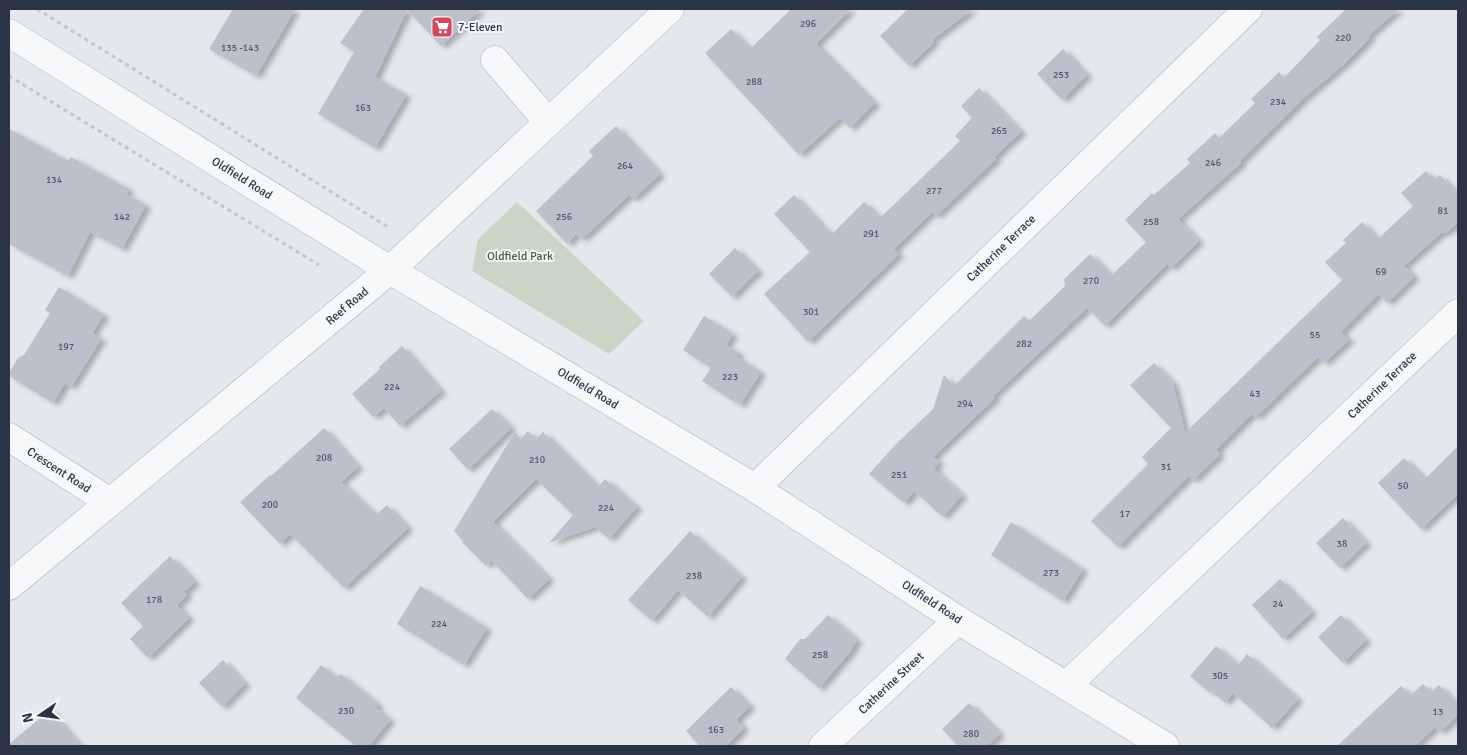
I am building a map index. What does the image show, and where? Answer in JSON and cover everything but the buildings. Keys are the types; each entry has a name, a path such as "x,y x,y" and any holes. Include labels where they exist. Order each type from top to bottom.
{"street":[{"name":"Reef Road","path":"9,586 390,270 670,9"},
{"name":"Catherine Terrace","path":"755,488 1248,9"},
{"name":"Oldfield Road","path":"9,34 390,270 755,488 958,620 1165,746"},
{"path":"495,60 548,122"},
{"name":"Catherine Terrace","path":"1067,685 1458,313"},
{"name":"Crescent Road","path":"9,437 110,502"},
{"name":"Catherine Street","path":"823,746 958,620"}],"path":[{"path":"37,9 388,227"},
{"path":"9,76 324,268"}],"green space":[{"name":"Oldfield Park","path":"517,202 644,321 609,354 472,271 478,239"}],"place":[{"name":"7-Eleven","path":"442,27"}]}
